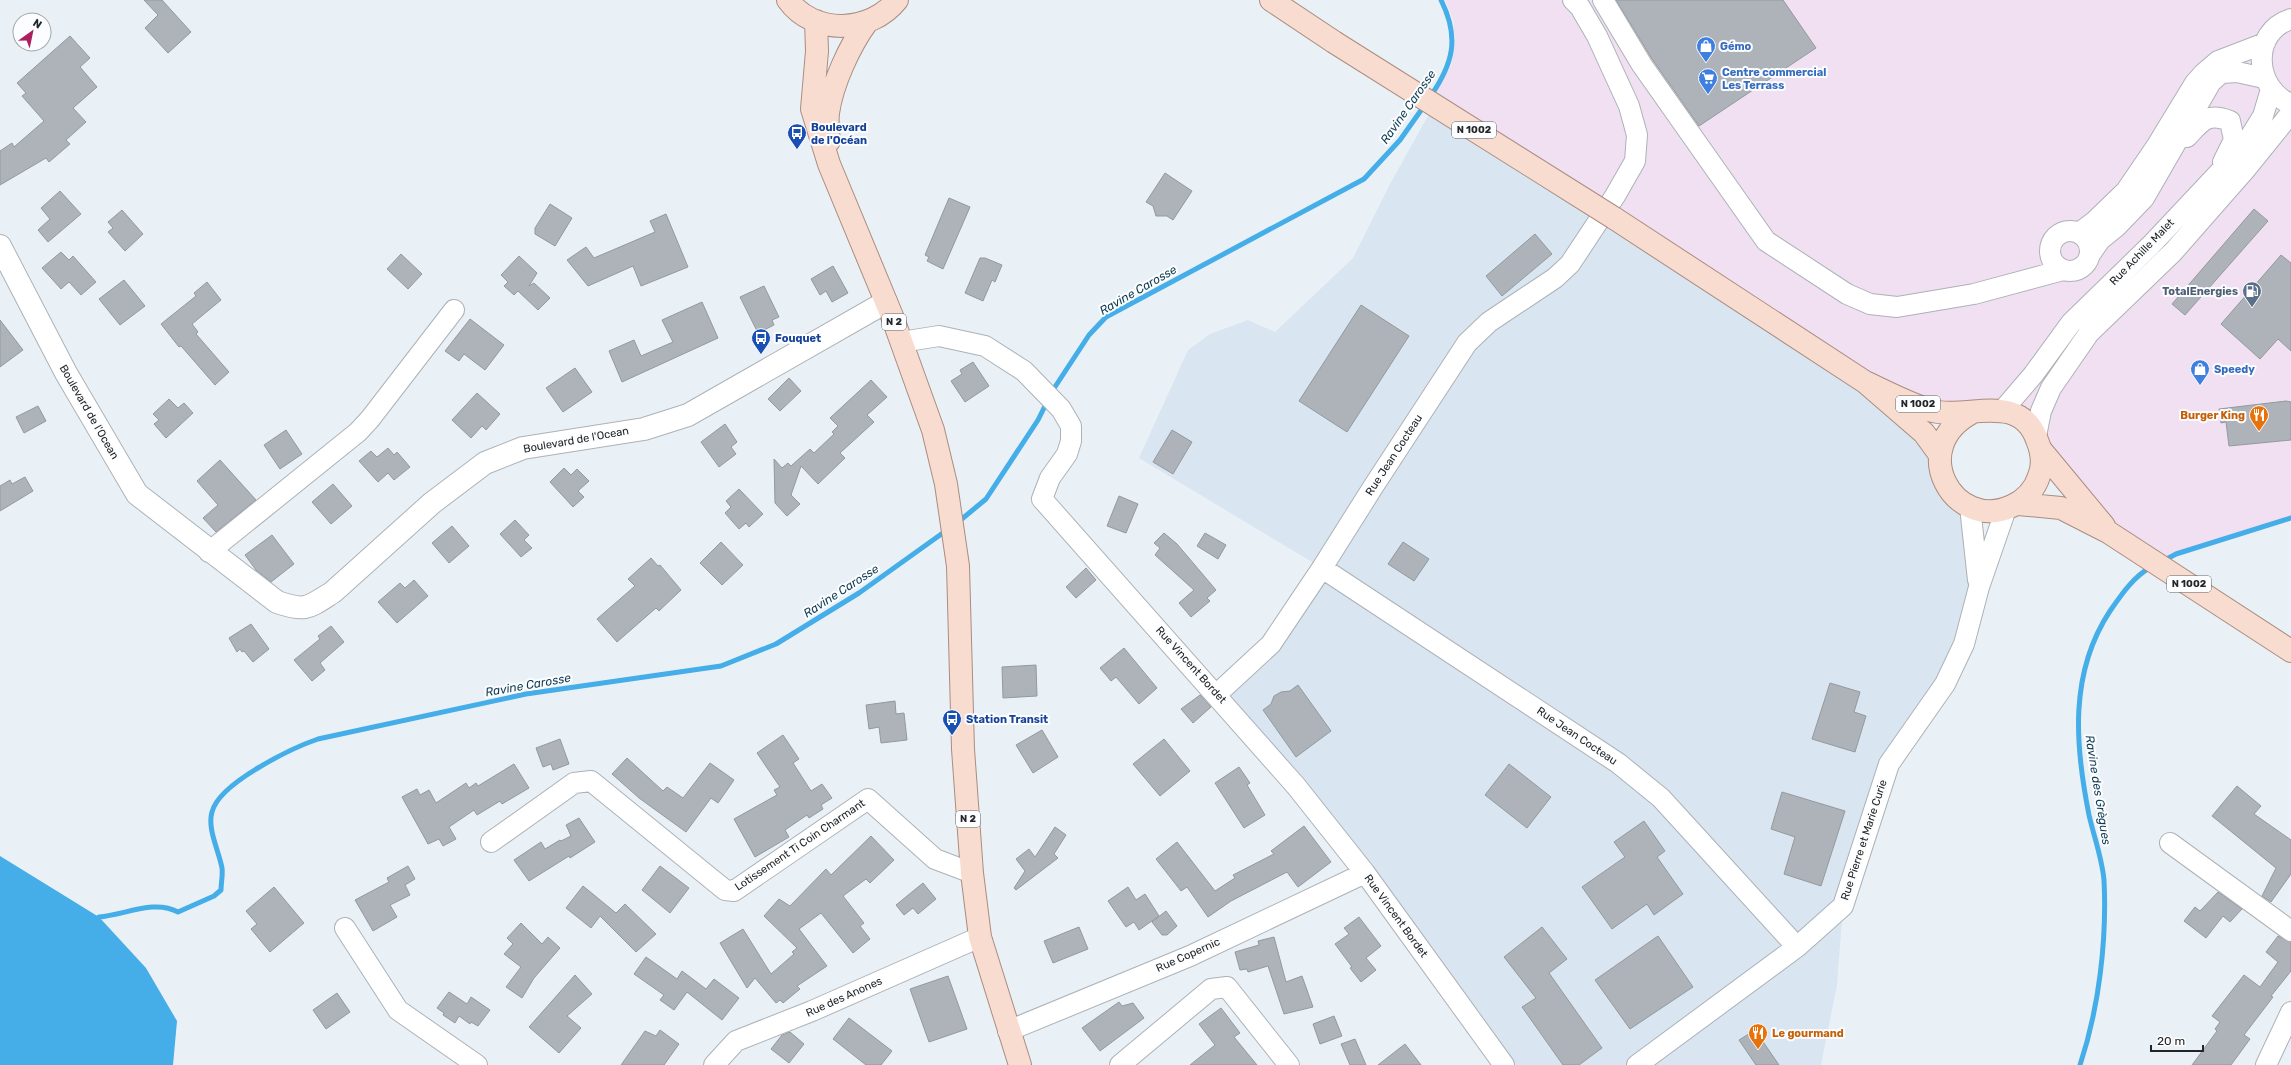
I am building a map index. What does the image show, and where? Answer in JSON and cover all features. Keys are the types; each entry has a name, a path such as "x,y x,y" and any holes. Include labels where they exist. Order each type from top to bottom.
{"main road":[{"path":"788,0 802,14 816,21 833,26 850,26 867,22 883,14 897,0"},
{"name":"N 1002","path":"1271,0 1334,42 1614,218 1865,382 1924,433 1940,455"},
{"name":"N 2","path":"816,21 818,51 812,109 829,164 886,302 933,430 946,484 958,566 963,749 972,873 980,937 1008,1031 1020,1065"},
{"name":"N 2","path":"829,164 828,112 846,58 867,22"},
{"name":"N 1002","path":"1865,382 1938,412 1974,412"},
{"path":"1988,409 2002,410 2022,419 2038,443 2040,475 2027,496 2012,506 1994,511 1970,507 1950,491 1940,468 1940,455 1943,441 1950,429 1960,418 1974,412 1988,409"},
{"name":"N 1002","path":"2038,443 2108,532"},
{"name":"N 1002","path":"2012,506 2061,508 2108,532 2291,650"}],"street":[{"name":"Rue Jean Cocteau","path":"1217,694 1271,644 1322,568 1467,343 1489,322 1555,278 1570,264 1615,196 1634,161 1637,135 1629,106 1597,36 1580,7 1573,0"},
{"path":"1603,0 1642,65 1766,241 1848,294 1870,304 1897,307 1974,294 2024,282 2063,270"},
{"path":"2267,84 2261,54 2265,43 2276,27 2291,19"},
{"path":"2079,233 2095,221 2126,190 2156,147 2195,83 2204,73 2218,61 2265,43"},
{"path":"2091,253 2088,241 2079,233 2070,231 2059,234 2051,244 2050,250 2053,262 2063,270 2069,272 2081,268 2086,264 2091,253 2100,240 2144,198 2211,82 2221,73 2237,72 2267,84 2279,97 2291,104"},
{"name":"Rue Achille Malet","path":"2002,410 2033,375 2071,323 2151,245 2216,174 2245,145 2263,116 2267,84"},
{"name":"Rue Achille Malet","path":"2038,443 2041,412 2051,388 2089,333 2173,252 2246,170 2291,113"},
{"path":"2166,161 2204,120 2217,116 2230,121 2234,140 2216,174"},
{"name":"Boulevard de l'Ocean","path":"0,246 66,373 137,494 209,552 277,602 299,609 315,604 333,592 432,503 485,462 523,448 644,429 688,415 886,302"},
{"path":"2024,282 2050,250"},
{"path":"209,552 362,428 454,310"},
{"name":"Rue Vincent Bordet","path":"901,342 939,336 985,346 1024,371 1061,409 1071,426 1071,441 1067,454 1050,478 1042,499 1217,694 1296,786 1365,873 1504,1065"},
{"name":"Rue Pierre et Marie Curie","path":"1638,1065 1797,947 1843,906 1889,764 1945,684 1964,644 1979,587 2012,506"},
{"name":"Rue Pierre et Marie Curie","path":"1970,507 1979,587"},
{"name":"Rue Jean Cocteau","path":"1322,568 1618,763 1661,798 1797,947"},
{"name":"Lotissement Ti Coin Charmant","path":"492,842 574,783 591,781 725,890 734,891 868,799 935,859 972,873"},
{"path":"2170,843 2291,931"},
{"name":"Rue Copernic","path":"1008,1031 1190,956 1365,873"},
{"path":"345,928 398,1010 477,1065"},
{"name":"Rue des Anones","path":"714,1065 736,1041 812,1011 980,937"},
{"path":"1120,1065 1211,989 1227,987 1289,1065"},
{"path":"2266,1065 2291,1012"}],"shaded area":[{"path":"1445,0 2291,0 2291,518 2177,554 2166,559 2108,532 2028,425 1865,382 1436,93 1452,64 1455,42 1453,19"},
{"path":"1434,105 1865,382 1940,468 1982,510 1979,587 1964,644 1889,764 1843,906 1837,985 1821,1065 1502,1065 1217,694 1322,568 1139,458 1188,350 1210,334 1248,320 1275,332 1353,258 1390,184"}],"water":[{"path":"0,856 99,917 146,968 177,1021 173,1065 0,1065"}],"building":[{"path":"144,0 162,0 191,32 168,53 145,28 158,15"},
{"name":"Centre commercial Les Terrass","path":"1616,0 1783,0 1816,48 1699,126 1652,59"},
{"path":"70,36 90,58 80,67 97,87 73,108 86,122 66,140 70,144 49,162 46,158 0,185 0,151 12,143 14,147 44,121 22,96 26,93 17,83"},
{"path":"1165,173 1192,191 1173,220 1167,216 1156,216 1153,206 1146,202"},
{"path":"60,191 81,214 48,242 38,230 50,219 41,208"},
{"path":"949,198 970,207 943,269 927,261 929,257 925,255"},
{"path":"550,204 572,218 555,246 535,234 535,228"},
{"path":"2254,209 2268,221 2185,315 2172,304"},
{"path":"122,210 143,234 125,251 108,232 113,228 108,222"},
{"path":"666,214 688,267 641,286 633,266 588,286 567,260 586,247 594,258 655,232 650,221"},
{"path":"1535,234 1552,254 1502,296 1486,276"},
{"path":"61,252 69,260 73,256 96,282 81,295 69,282 61,289 42,268"},
{"path":"401,254 422,274 408,289 387,269"},
{"path":"2281,255 2291,263 2291,351 2278,339 2260,359 2221,324"},
{"path":"519,256 537,273 529,286 534,283 550,298 538,310 518,291 514,295 504,286 508,282 501,275"},
{"path":"980,258 985,258 1002,265 995,282 992,280 983,301 965,293"},
{"path":"833,266 848,293 832,302 826,291 820,295 811,279"},
{"path":"124,280 145,306 120,325 99,299"},
{"path":"207,282 221,300 192,324 198,332 196,334 229,372 215,385 181,346 179,347 161,324 196,296 194,293"},
{"path":"764,286 779,317 772,320 774,325 758,333 740,297"},
{"path":"702,302 718,338 622,382 609,351 634,340 641,356 673,342 662,320"},
{"path":"1361,305 1409,336 1347,432 1299,401"},
{"path":"470,319 504,345 485,370 464,354 459,361 445,351"},
{"path":"0,320 23,350 0,367"},
{"path":"973,362 989,386 965,402 951,381 962,374 960,370"},
{"path":"575,368 592,392 563,412 546,388"},
{"path":"789,378 801,391 780,411 768,399"},
{"path":"871,380 887,397 867,415 874,422 840,453 845,458 818,484 801,466 791,495 800,504 787,516 775,503 774,459 782,468 788,463 791,466 810,449 814,453 834,434 832,432 838,426 830,418"},
{"path":"477,393 500,414 486,430 482,426 471,438 452,420"},
{"path":"169,399 178,408 184,403 193,413 166,438 154,424 159,420 153,414"},
{"name":"Burger King","path":"2286,401 2291,402 2291,440 2229,446 2226,422 2221,423 2219,409"},
{"path":"38,406 46,421 24,433 16,417"},
{"path":"725,424 737,442 731,447 736,454 719,467 701,442"},
{"path":"286,430 302,454 280,469 264,445"},
{"path":"1172,430 1192,442 1173,474 1153,462"},
{"path":"388,448 394,455 397,452 410,467 394,480 388,473 378,482 359,461 371,451 377,457"},
{"path":"220,460 256,500 216,532 203,518 218,505 197,481"},
{"path":"564,468 571,475 577,469 589,481 578,491 584,497 573,507 550,482"},
{"path":"25,477 33,491 0,511 0,486 10,480 12,484"},
{"path":"333,484 352,506 331,524 312,502"},
{"path":"739,489 763,514 749,527 746,523 739,529 725,513 731,507 726,501"},
{"path":"1119,496 1138,504 1126,533 1107,526"},
{"path":"515,520 529,535 524,540 532,548 521,557 500,534"},
{"path":"452,526 469,546 449,563 432,543"},
{"path":"1164,533 1177,544 1216,590 1207,598 1210,601 1191,617 1179,603 1194,590 1155,555 1160,548 1154,543"},
{"path":"1205,533 1226,545 1218,559 1197,546"},
{"path":"272,535 294,564 271,582 256,570 245,555"},
{"path":"721,542 743,565 722,585 700,563"},
{"path":"1403,542 1429,559 1414,581 1388,564"},
{"path":"651,558 658,566 660,565 681,590 659,611 656,608 617,642 597,619 635,586 628,579"},
{"path":"1086,568 1096,580 1076,598 1066,587"},
{"path":"414,580 428,596 397,623 378,602 400,583 405,588"},
{"path":"251,624 269,649 253,662 244,651 242,652 240,649 237,652 229,638"},
{"path":"331,626 344,642 320,663 325,670 312,681 294,660 320,639 318,636"},
{"path":"1124,648 1157,688 1139,704 1116,677 1111,681 1100,668"},
{"path":"1036,665 1037,696 1003,698 1002,667"},
{"path":"1830,683 1860,692 1854,712 1866,716 1855,752 1812,739"},
{"path":"1298,685 1331,731 1296,757 1263,710 1271,704 1274,696 1281,692 1290,691"},
{"path":"1200,695 1211,707 1193,723 1181,709"},
{"path":"895,701 896,714 904,713 907,740 881,743 879,727 869,729 866,705"},
{"path":"1042,730 1058,757 1033,773 1016,745"},
{"path":"783,735 799,759 793,763 811,791 822,784 832,798 821,805 823,809 809,818 807,815 785,830 789,837 755,857 734,819 777,795 774,790 780,787 757,753"},
{"path":"560,739 569,764 553,770 551,764 543,767 536,748"},
{"path":"1164,739 1190,771 1160,796 1133,764"},
{"path":"627,758 663,791 667,787 683,798 710,763 734,780 718,803 711,798 686,832 639,798 612,774"},
{"path":"514,764 529,788 502,804 500,801 477,815 474,810 449,827 456,839 443,846 439,839 428,844 402,797 417,789 420,795 429,790 436,803 466,783 469,788 476,783 478,786"},
{"path":"1509,764 1551,797 1527,828 1485,795"},
{"path":"1239,767 1250,783 1247,785 1265,815 1244,828 1215,783"},
{"path":"2237,786 2261,806 2254,814 2291,840 2291,874 2271,902 2262,896 2276,868 2212,816"},
{"path":"1782,792 1845,811 1821,886 1784,874 1795,837 1771,829"},
{"path":"579,818 595,842 529,881 514,860 541,842 545,849 560,840 561,841 571,836 566,825"},
{"path":"1644,821 1665,851 1657,857 1683,894 1654,915 1647,904 1612,929 1582,887 1625,857 1614,842"},
{"path":"1304,826 1331,862 1298,887 1287,872 1231,901 1208,917 1187,887 1181,891 1156,859 1177,842 1215,891 1235,878 1233,875 1274,854 1271,851"},
{"path":"1055,827 1066,835 1054,854 1058,858 1016,890 1014,888 1025,871 1016,859 1029,849 1035,857"},
{"path":"871,836 894,860 870,883 866,879 843,896 864,923 860,926 870,939 853,953 821,913 799,929 827,966 797,986 800,989 783,1003 780,1000 776,1003 755,978 747,988 720,943 743,929 771,974 794,954 792,952 797,948 764,916 779,899 790,906 826,869 831,875"},
{"path":"408,866 415,879 405,885 410,895 390,905 397,917 373,931 355,900 389,882 387,878"},
{"path":"660,866 689,888 670,913 642,890"},
{"path":"923,883 936,899 918,914 913,908 904,915 896,905"},
{"path":"583,886 616,913 625,904 656,934 636,952 600,916 591,928 566,908"},
{"path":"274,887 304,923 270,952 251,929 257,924 246,911"},
{"path":"1128,887 1136,900 1145,894 1159,916 1139,930 1134,922 1126,927 1108,901"},
{"path":"2218,892 2242,909 2230,922 2223,916 2206,938 2184,921 2195,907 2200,911"},
{"path":"1166,911 1177,926 1167,935 1162,935 1152,922"},
{"path":"1359,917 1381,946 1366,958 1376,970 1361,982 1335,944 1349,934 1344,928"},
{"path":"521,923 542,944 548,937 560,948 534,978 522,998 506,987 521,967 504,954 513,944 507,938"},
{"path":"1079,927 1088,949 1053,963 1044,941"},
{"path":"1542,927 1567,959 1549,973 1602,1048 1579,1065 1563,1065 1522,1007 1536,998 1504,957"},
{"path":"1658,936 1693,987 1630,1029 1595,980"},
{"path":"2278,936 2291,942 2291,971 2271,996 2273,997 2244,1035 2250,1039 2231,1065 2192,1065 2217,1031 2215,1029 2220,1022 2212,1016 2244,975 2260,987 2278,962 2266,952"},
{"path":"1274,937 1286,982 1302,976 1313,1007 1284,1014 1268,966 1248,972 1247,969 1240,970 1235,952 1259,945 1258,941"},
{"path":"646,957 677,979 682,971 706,989 714,979 739,998 722,1020 687,992 674,1010 660,1000 664,995 634,974"},
{"path":"575,975 592,994 567,1016 581,1028 559,1053 529,1027"},
{"path":"948,976 967,1029 929,1042 910,989"},
{"path":"449,992 467,1004 471,997 490,1010 478,1026 471,1022 470,1024 459,1016 455,1023 443,1015 444,1013 437,1008"},
{"path":"337,993 350,1012 326,1029 313,1010"},
{"path":"1119,1002 1122,1006 1133,1003 1144,1018 1100,1051 1082,1028"},
{"path":"1221,1008 1240,1033 1234,1037 1257,1065 1190,1065 1215,1045 1199,1024"},
{"path":"1334,1016 1342,1036 1320,1044 1313,1024"},
{"path":"849,1018 892,1051 881,1065 866,1065 833,1039"},
{"path":"660,1030 679,1044 664,1065 621,1065 645,1031 656,1036"},
{"name":"Le gourmand","path":"1755,1030 1779,1065 1756,1065 1739,1040"},
{"path":"790,1032 804,1044 789,1063 771,1049 782,1035"},
{"path":"1355,1039 1366,1065 1350,1065 1341,1044"},
{"path":"1405,1044 1421,1065 1378,1065"}],"waterway":[{"name":"Ravine Carosse","path":"1430,97 1438,85 1449,62 1451,50 1451,27 1441,0"},
{"name":"Ravine Carosse","path":"1051,393 1089,335 1106,317 1364,179 1400,140 1424,106"},
{"name":"Ravine Carosse","path":"957,523 986,499 1038,420 1048,400"},
{"name":"Ravine des Grègues","path":"2163,561 2176,554 2291,518"},
{"name":"Ravine Carosse","path":"99,917 149,907 169,908 178,912 214,896 221,890 221,861 211,826 212,812 217,801 242,779 258,768 291,750 318,739 526,694 721,666 776,644 859,593 947,530"},
{"name":"Ravine des Grègues","path":"2080,1065 2087,1043 2097,997 2103,950 2105,903 2103,872 2089,815 2081,762 2079,710 2082,684 2087,659 2097,635 2110,611 2133,581 2151,567"}],"place":[{"name":"Gémo","path":"1706,63"},
{"name":"Centre commercial Les Terrass","path":"1708,95"},
{"name":"Boulevard de l'Océan","path":"797,150"},
{"name":"TotalEnergies","path":"2252,308"},
{"name":"Fouquet","path":"761,355"},
{"name":"Speedy","path":"2200,386"},
{"name":"Burger King","path":"2259,432"},
{"name":"Station Transit","path":"952,736"},
{"name":"Le gourmand","path":"1758,1050"}]}
